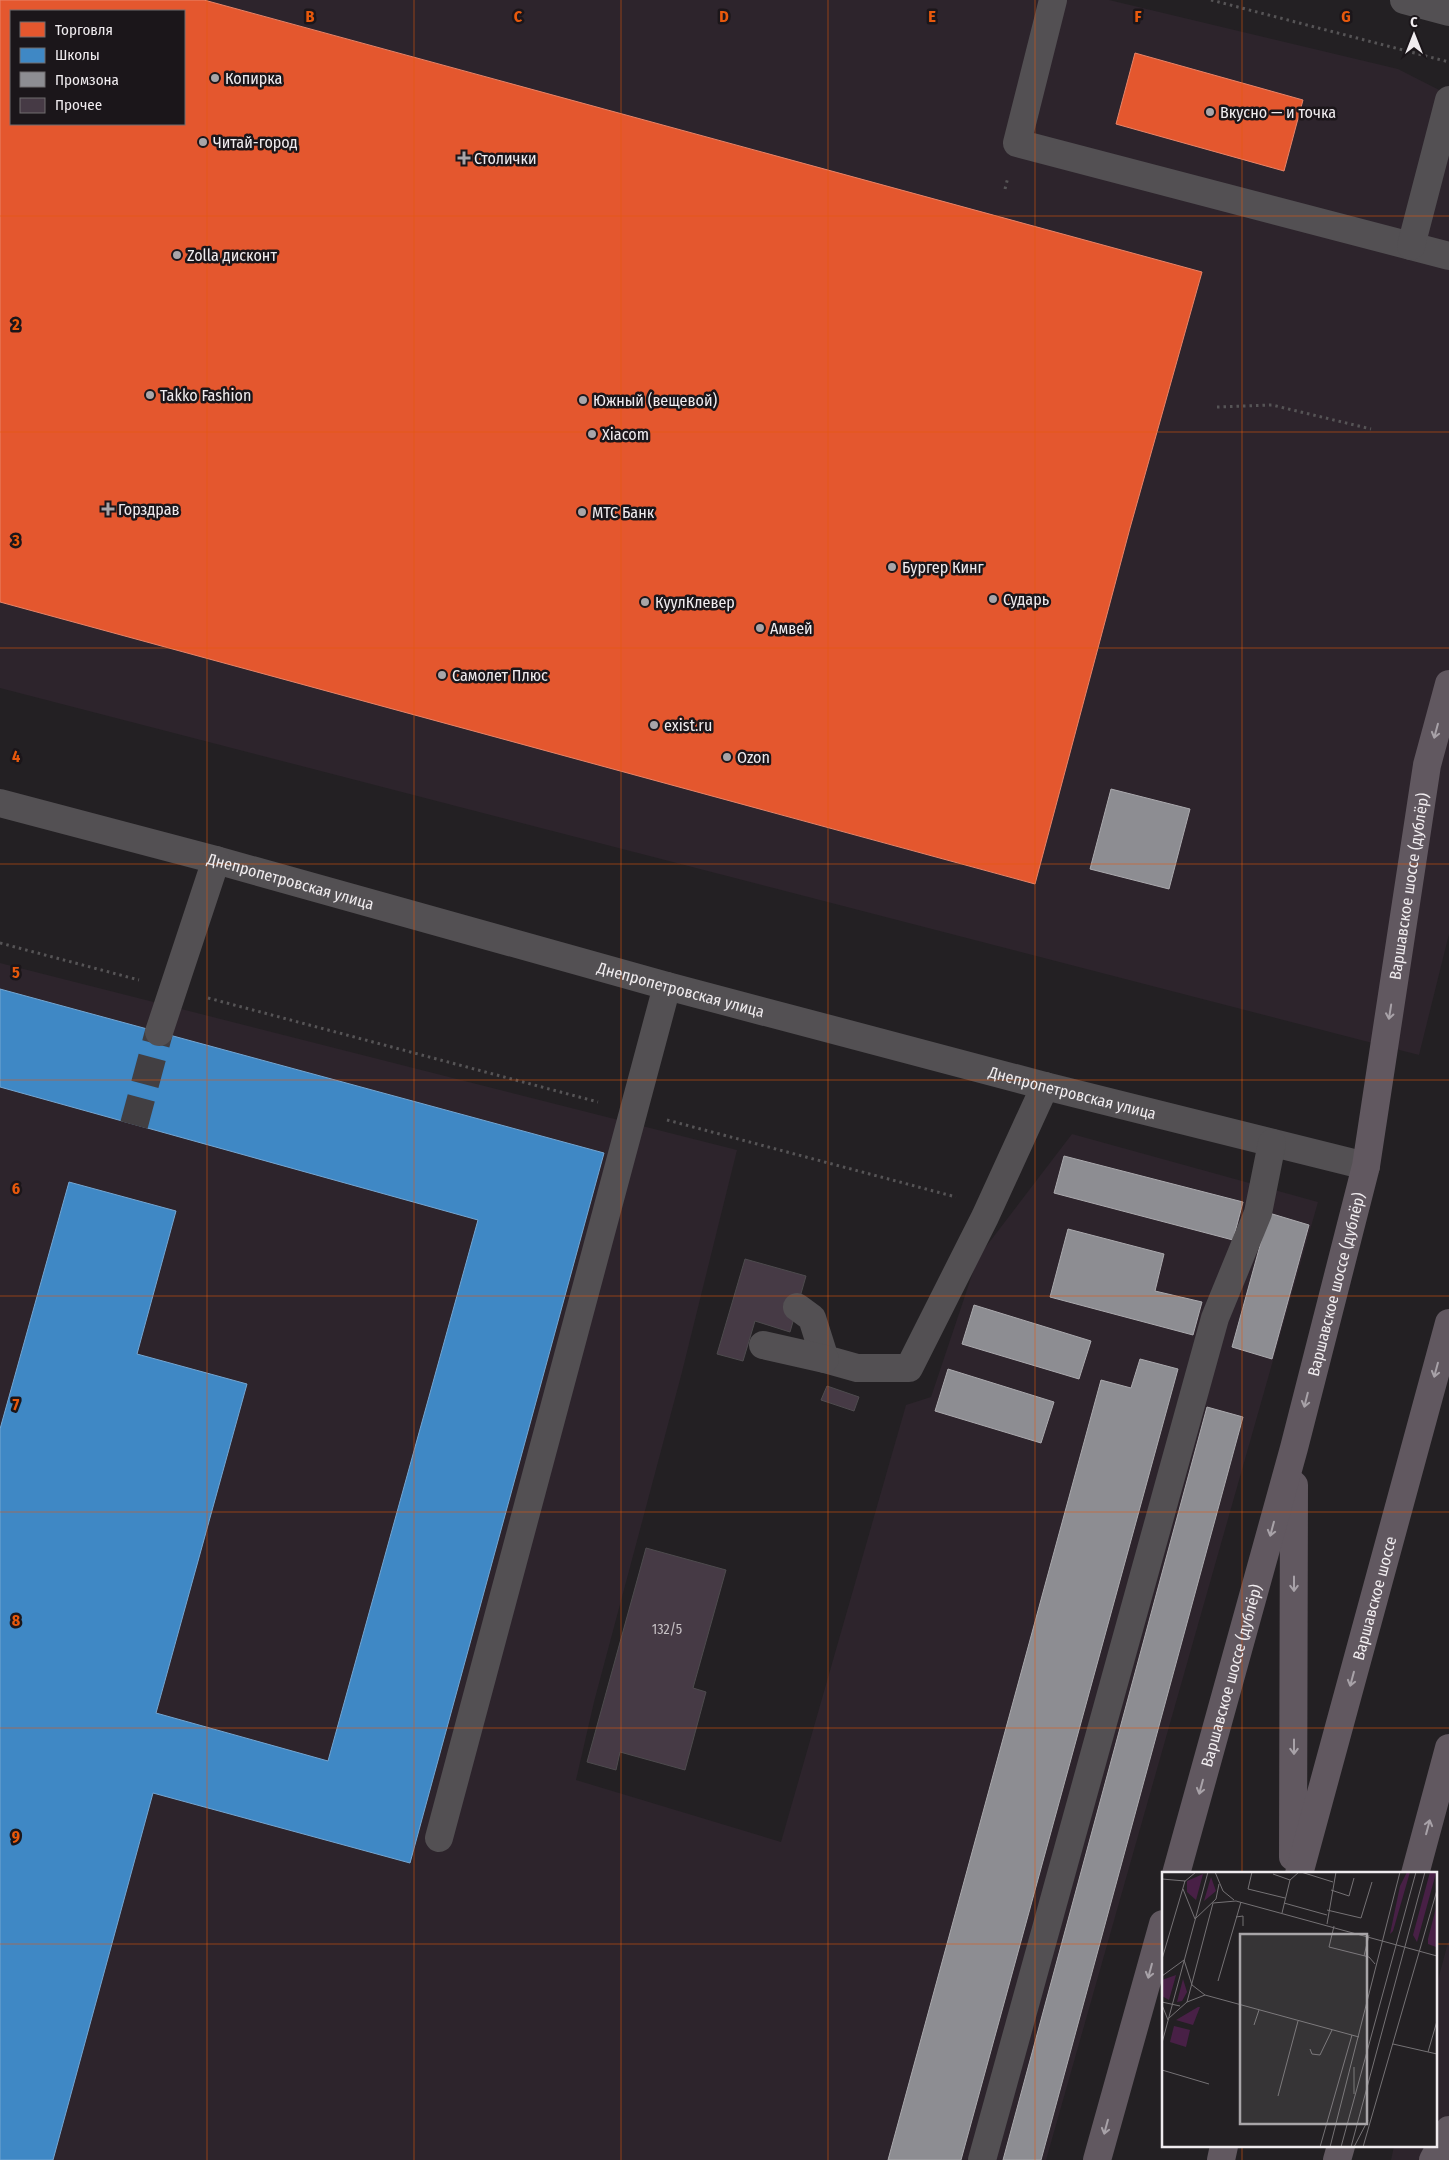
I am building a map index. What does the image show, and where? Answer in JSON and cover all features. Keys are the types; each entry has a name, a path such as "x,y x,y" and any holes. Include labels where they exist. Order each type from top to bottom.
{"main road":[{"name":"Варшавское шоссе (дублёр)","path":"1177,1872 1294,1448 1366,1166 1427,765 1449,684"},
{"name":"Варшавское шоссе","path":"1299,1872 1449,1323"},
{"path":"1293,1872 1294,1448"},
{"path":"1416,1872 1449,1748"},
{"path":"1097,2160 1162,1928"},
{"path":"1433,2160 1449,2130"}],"street":[{"path":"1053,0 1017,143 1449,256"},
{"path":"1404,0 1449,12"},
{"path":"1411,246 1449,100"},
{"name":"Днепропетровская улица","path":"0,804 216,860 667,986 1045,1086 1366,1166"},
{"path":"160,1032 216,860"},
{"path":"439,1838 667,986"},
{"path":"763,1345 857,1368 909,1368 930,1331 1045,1086"},
{"path":"982,2160 1216,1318 1258,1214 1272,1143"},
{"path":"797,1307 812,1318 825,1359"}],"path":[{"path":"1210,0 1449,62"},
{"path":"1217,408 1272,405 1371,429"},
{"path":"0,943 990,1206"}],"shaded area":[{"path":"0,0 1109,0 1398,69 1449,95 1449,934 1419,1055 0,688"},
{"path":"0,963 737,1150 682,1372 594,1702 576,1780 781,1842 906,1405 931,1397 978,1257 1072,1134 1318,1202 1046,2160 0,2160"},
{"path":"1449,1939 1449,2160 1391,2160 1394,2148 1436,2148 1436,1987"}],"building: Торговля":[{"name":"Южный (вещевой)","path":"0,0 204,0 1202,272 1130,528 1035,884 0,602"},
{"name":"Вкусно — и точка","path":"1135,53 1303,100 1284,171 1116,124"}],"building: Школы":[{"path":"0,989 604,1153 410,1863 153,1793 53,2160 0,2160 0,1429 69,1182 176,1211 137,1354 247,1384 156,1713 328,1761 478,1220 0,1087"}],"building: Промзона":[{"path":"1111,789 1190,809 1169,889 1090,869"},
{"path":"1064,1156 1243,1202 1233,1240 1054,1193"},
{"path":"1269,1213 1309,1225 1272,1359 1232,1347"},
{"path":"1068,1229 1164,1254 1155,1291 1202,1302 1193,1335 1050,1297"},
{"path":"974,1305 1091,1341 1079,1379 962,1344"},
{"path":"1140,1359 1178,1369 961,2160 888,2160 1101,1380 1131,1388"},
{"path":"948,1369 1054,1402 1041,1443 935,1411"},
{"path":"1207,1407 1243,1417 1041,2160 1003,2160"}],"building: Прочее":[{"path":"745,1259 806,1276 790,1332 755,1321 743,1361 717,1354"},
{"path":"827,1386 859,1397 854,1411 821,1400"},
{"path":"646,1548 726,1570 693,1688 706,1692 685,1770 620,1752 616,1770 587,1762"}],"tunnel":[{"path":"134,1125 159,1032"}],"place":[{"name":"Копирка","path":"215,78"},
{"name":"Вкусно — и точка","path":"1210,112"},
{"name":"Читай-город","path":"203,142"},
{"name":"Столички","path":"464,158"},
{"name":"Zolla дисконт","path":"177,255"},
{"name":"Takko Fashion","path":"150,395"},
{"name":"Южный (вещевой)","path":"583,400"},
{"name":"Xiacom","path":"592,434"},
{"name":"Горздрав","path":"108,509"},
{"name":"МТС Банк","path":"582,512"},
{"name":"Бургер Кинг","path":"892,567"},
{"name":"Сударь","path":"993,599"},
{"name":"КуулКлевер","path":"645,602"},
{"name":"Амвей","path":"760,628"},
{"name":"Самолет Плюс","path":"442,675"},
{"name":"exist.ru","path":"654,725"},
{"name":"Ozon","path":"727,757"}]}
